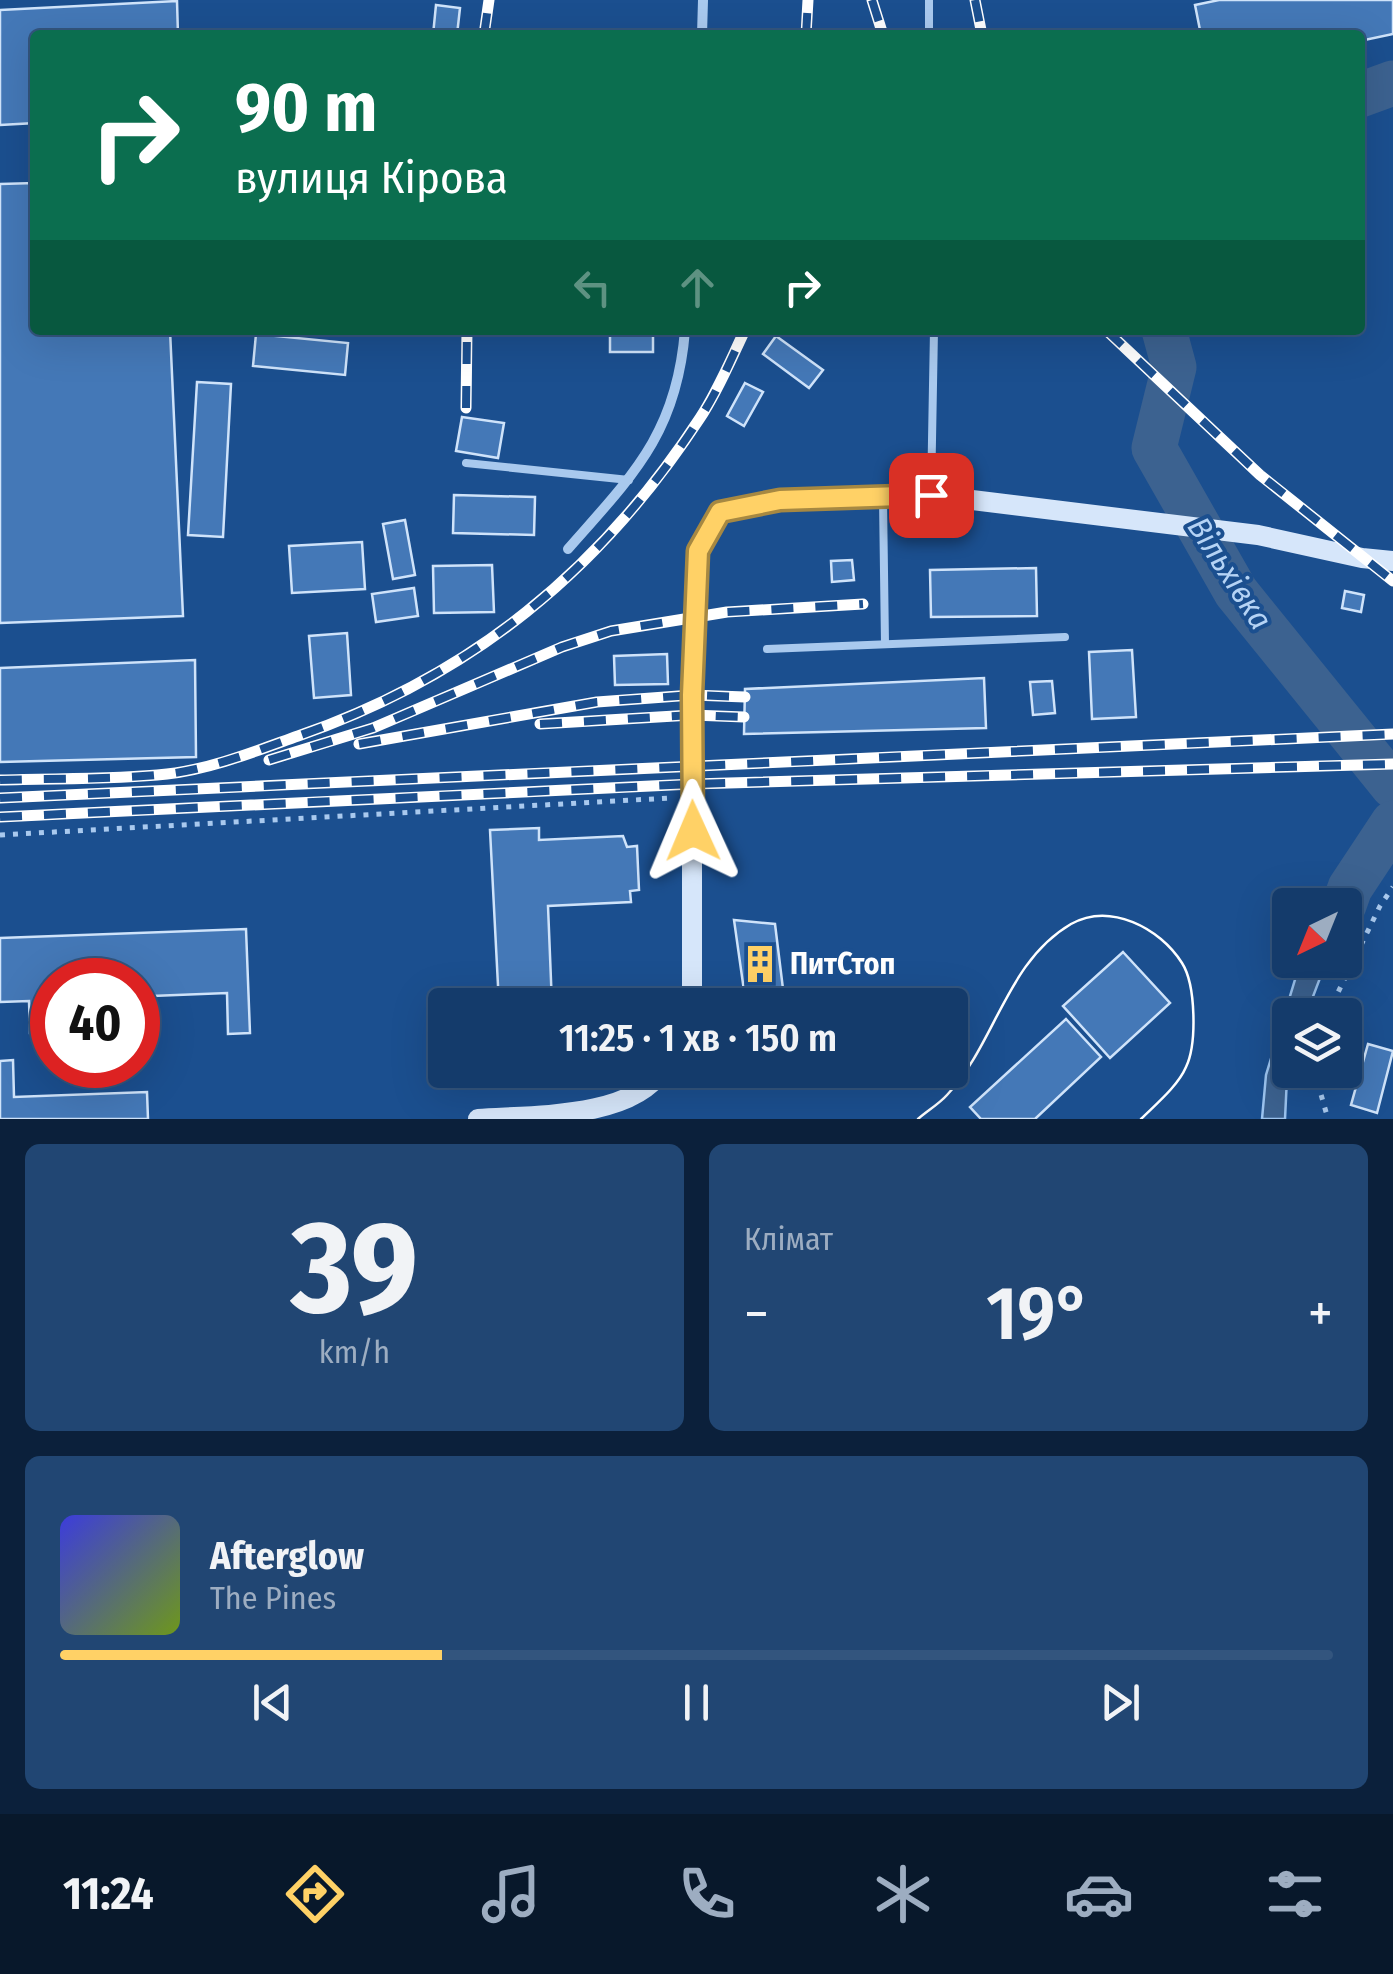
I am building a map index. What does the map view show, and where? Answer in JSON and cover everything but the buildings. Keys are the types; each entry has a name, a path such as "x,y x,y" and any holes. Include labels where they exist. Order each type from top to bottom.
{"street":[{"path":"702,30 703,0"},
{"path":"568,549 628,480 660,435 682,370 685,335"},
{"path":"692,988 692,695 698,551 720,512 780,500 931,495 1258,536 1393,561"},
{"path":"478,1119 563,1113 625,1103 642,1088"}],"lane":[{"path":"929,0 930,30"},
{"path":"931,495 934,335"},
{"path":"466,463 628,480"},
{"path":"883,496 885,644"},
{"path":"767,649 1065,637"}],"path":[{"path":"0,835 693,797"},
{"path":"1335,998 1393,887"},
{"path":"1319,1088 1328,1119"}],"water":[{"path":"1376,824 1391,840 1368,871 1362,888 1339,888"},
{"path":"1296,978 1320,978 1312,998 1289,998"},
{"path":"1272,1055 1272,1088 1286,1088 1285,1119 1262,1119"}],"waterway":[{"name":"Вільхівка","path":"1365,93 1393,83"},
{"name":"Вільхівка","path":"1165,335 1174,367 1154,448 1236,592 1393,786"},
{"name":"Вільхівка","path":"1350,888 1393,823"}],"tram line":[{"path":"918,1119 944,1098 964,1074 1031,959 1071,924 1102,916 1133,922 1161,939 1182,963 1190,985 1190,1057 1172,1088 1141,1119"}],"railway":[{"path":"485,30 489,0"},
{"path":"806,30 808,0"},
{"path":"872,0 881,30"},
{"path":"975,0 981,30"},
{"path":"466,408 467,335"},
{"path":"0,780 184,772 298,736 420,683 526,612 619,524 700,418 743,335"},
{"path":"1111,335 1260,475 1393,581"},
{"path":"269,760 373,728 562,647 611,631 727,612 863,604"},
{"path":"359,744 597,702 692,695 745,697"},
{"path":"540,724 692,715 744,717"},
{"path":"0,798 1393,734"},
{"path":"0,817 693,784 1393,764"}],"place":[{"name":"ПитСтоп","path":"760,964"}],"route":[{"path":"693,831 692,695 698,551 720,512 780,500 931,495"}]}
